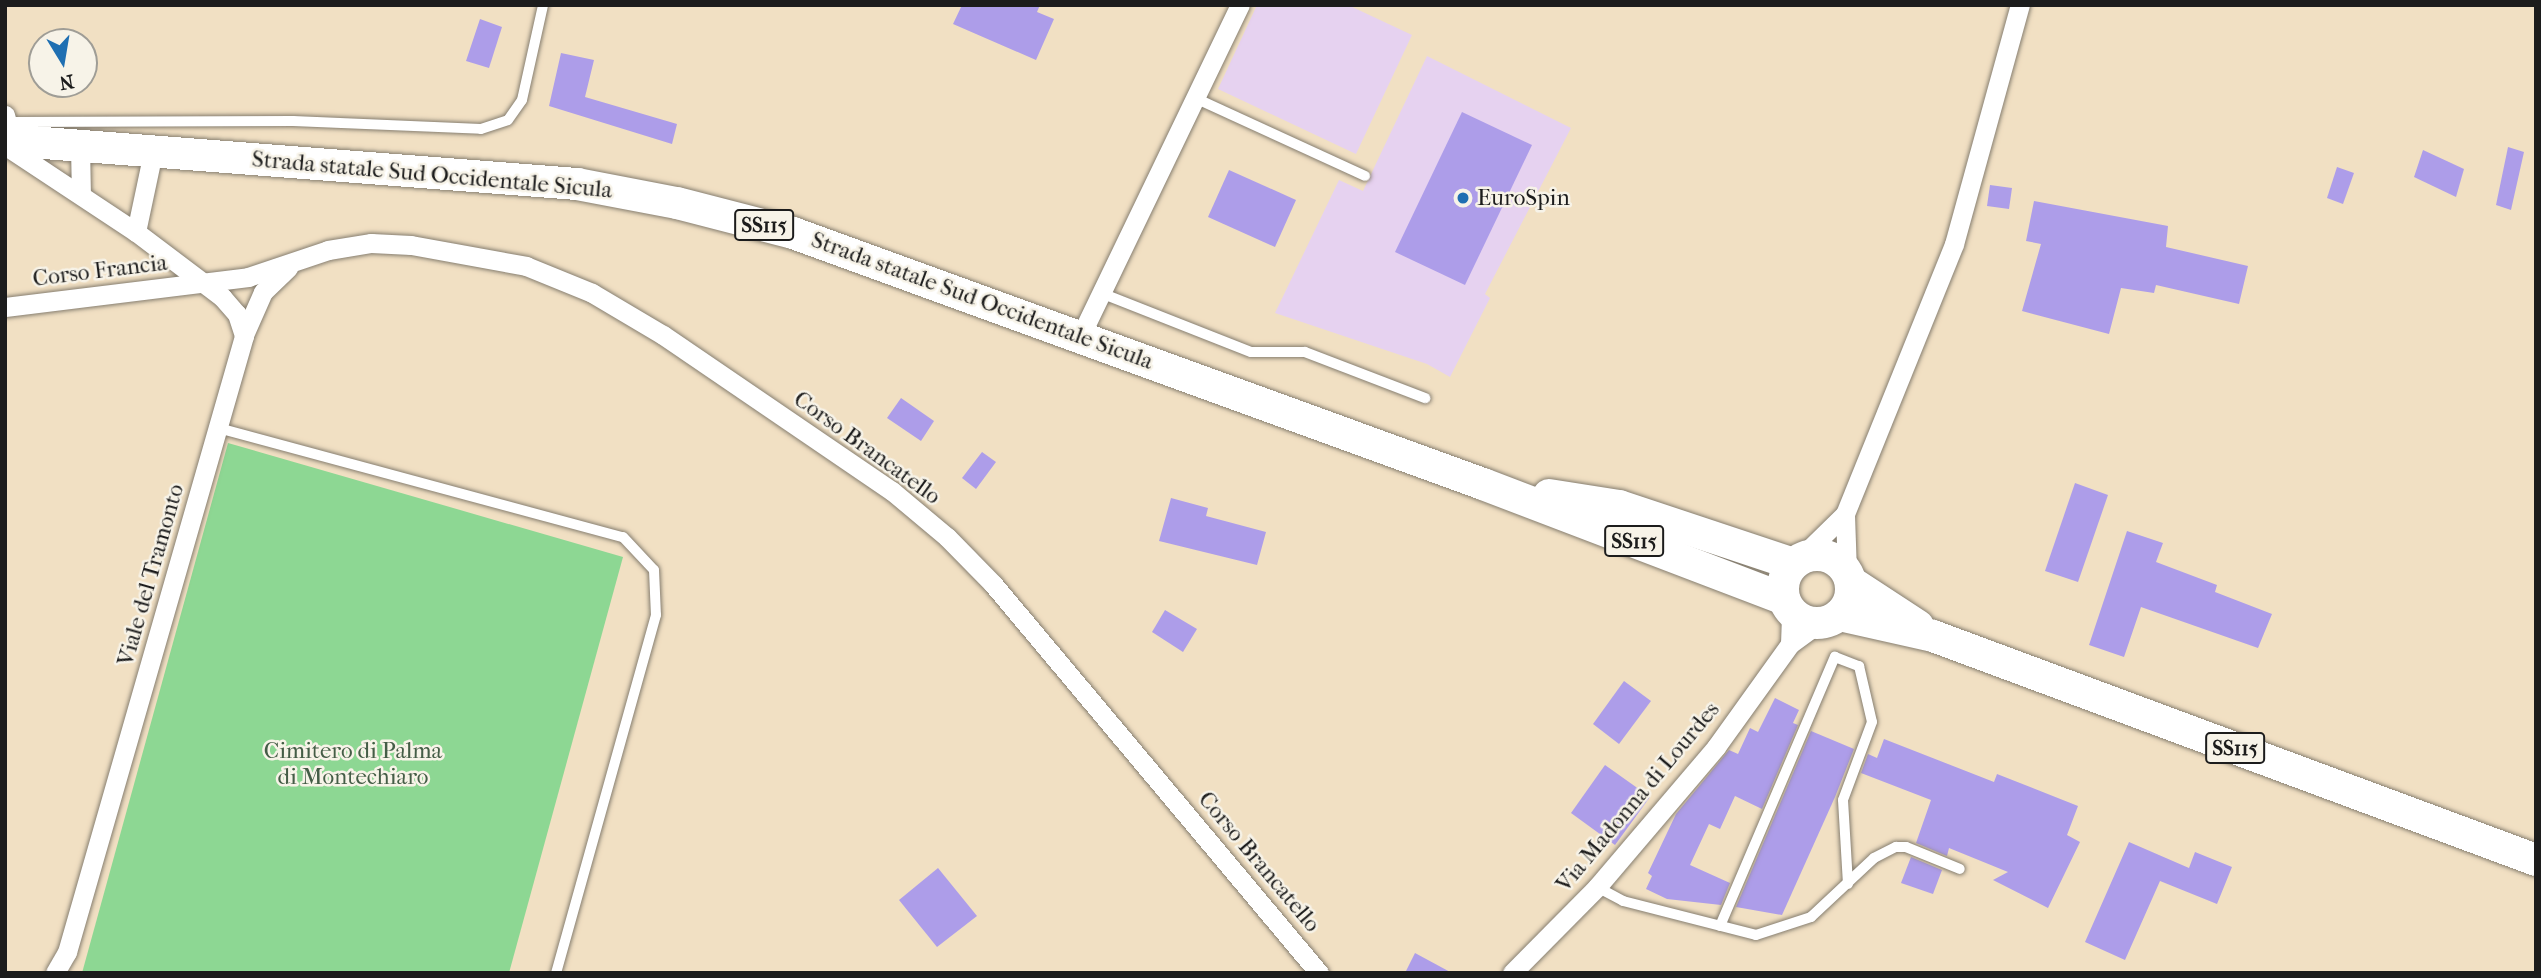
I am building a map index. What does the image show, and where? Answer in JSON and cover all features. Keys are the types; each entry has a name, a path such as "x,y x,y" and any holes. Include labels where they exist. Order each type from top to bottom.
{"main road":[{"name":"Strada statale Sud Occidentale Sicula","path":"8,132 80,145 153,152 577,184 677,203 793,233 1483,484 1808,612 1933,636 2536,860"},
{"name":"Strada statale Sud Occidentale Sicula","path":"1483,484 1619,506 1796,562 1825,555 1849,577 1933,636"},
{"path":"1796,562 1785,577 1808,612 1849,601 1849,577"}],"street":[{"path":"1080,337 1240,5"},
{"path":"1796,562 1845,514 1954,244 2020,5"},
{"path":"8,132 81,195 136,232 231,305 244,336"},
{"path":"80,145 81,195"},
{"path":"136,232 153,152"},
{"name":"Corso Brancatello","path":"308,256 349,245 391,243 526,266 592,293 663,335 892,491 993,584 1320,973"},
{"name":"Corso Francia","path":"5,307 137,294 200,279 248,277 308,256"},
{"name":"Viale del Tramonto","path":"55,973 68,952 244,336 263,292 284,270 308,256"},
{"path":"1845,514 1849,577"},
{"path":"1790,644 1808,612"},
{"name":"Via Madonna di Lourdes","path":"1512,973 1597,887 1716,747 1790,644 1808,612"}],"lane":[{"path":"8,132 293,121 481,129 508,120 522,100 543,5"},
{"path":"1195,98 1365,176"},
{"path":"1101,293 1251,352 1306,352 1425,398"},
{"path":"218,428 623,537 654,570 656,615 556,973"},
{"path":"1720,926 1835,657 1859,666 1872,722 1843,800 1848,884"},
{"path":"1597,887 1623,901 1756,934 1783,930 1811,917 1874,858 1896,847 1906,847 1960,869"}],"shaded area":[{"path":"1257,5 1348,5 1412,35 1356,154 1218,89"},
{"path":"1427,56 1571,128 1485,294 1490,298 1450,377 1427,364 1275,313 1339,180 1363,191"}],"green space":[{"name":"Cimitero di Palma di Montechiaro","path":"228,443 623,557 509,973 82,973"}],"building":[{"path":"962,5 1040,5 1037,12 1054,19 1036,60 953,24"},
{"path":"480,19 502,27 489,68 466,61"},
{"path":"561,53 594,60 585,97 677,124 672,144 549,106"},
{"name":"EuroSpin","path":"1462,112 1532,145 1465,285 1395,252"},
{"path":"2508,147 2524,152 2511,210 2496,205"},
{"path":"2423,150 2464,169 2456,197 2414,177"},
{"path":"2337,167 2354,173 2343,204 2327,198"},
{"path":"1229,170 1296,200 1275,247 1208,217"},
{"path":"1990,185 2012,188 2009,209 1987,206"},
{"path":"2034,201 2168,226 2166,247 2248,266 2239,304 2156,285 2154,293 2121,288 2109,334 2022,311 2041,244 2026,241"},
{"path":"901,398 934,421 921,441 887,418"},
{"path":"982,452 996,462 976,489 962,478"},
{"path":"2075,483 2108,495 2078,582 2045,571"},
{"path":"1171,498 1208,508 1206,516 1266,532 1257,565 1159,541"},
{"path":"2127,531 2163,543 2156,562 2217,585 2215,592 2272,614 2258,648 2141,607 2124,657 2089,645"},
{"path":"1165,610 1197,629 1183,652 1152,632"},
{"path":"1624,681 1651,701 1619,744 1593,724"},
{"path":"1775,698 1799,710 1793,723 1798,725 1762,809 1735,796 1720,829 1709,824 1690,865 1730,883 1721,905 1667,899 1646,889 1652,876 1648,873 1676,814 1729,750 1738,754 1750,728 1758,732"},
{"path":"1811,731 1854,749 1835,797 1782,915 1736,907"},
{"path":"1884,739 1994,782 1997,774 2078,806 2067,835 2080,842 2048,908 1993,880 2008,872 1949,848 1947,856 1916,843 1931,800 1861,773 1868,754 1877,758"},
{"path":"1605,765 1650,797 1615,845 1571,813"},
{"path":"2129,842 2189,868 2195,852 2232,867 2217,904 2160,881 2125,960 2085,942"},
{"path":"1911,857 1942,870 1933,894 1901,883"},
{"path":"938,868 977,916 937,947 899,900"},
{"path":"1415,953 1452,973 1405,973"}],"place":[{"name":"EuroSpin","path":"1463,198"}]}
